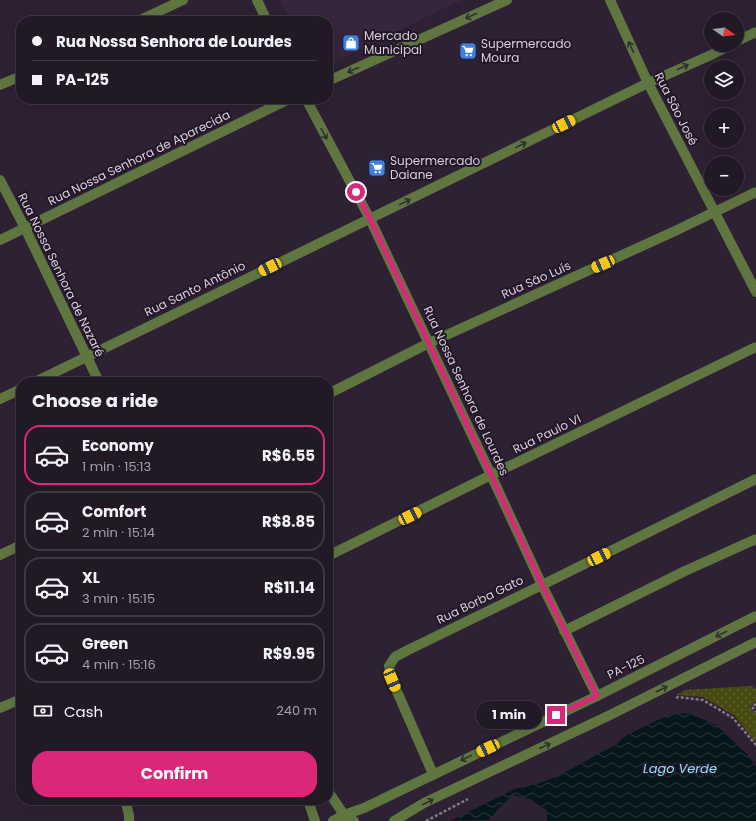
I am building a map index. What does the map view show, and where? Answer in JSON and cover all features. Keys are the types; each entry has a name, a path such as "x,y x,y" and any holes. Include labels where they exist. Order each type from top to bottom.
{"street":[{"path":"149,16 184,0"},
{"path":"257,0 265,16"},
{"path":"333,79 507,0"},
{"name":"Rua São José","path":"610,0 648,83 756,292"},
{"path":"744,38 756,32"},
{"name":"Rua Santo Antônio","path":"44,377 648,83 715,52"},
{"path":"0,85 16,78"},
{"name":"Rua Nossa Senhora de Aparecida","path":"0,240 279,104"},
{"name":"Rua Nossa Senhora de Lourdes","path":"309,104 370,219 542,585 597,696"},
{"name":"Rua Nossa Senhora de Nazaré","path":"0,180 25,228 96,377"},
{"name":"Rua São Luís","path":"333,391 429,343 675,231 756,192"},
{"name":"Rua Paulo VI","path":"333,554 491,475 756,347"},
{"path":"0,399 16,391"},
{"name":"Rua Borba Gato","path":"433,774 392,680 389,666 395,657 756,479"},
{"path":"564,631 685,571 756,539"},
{"path":"0,555 16,547"},
{"name":"PA-125","path":"333,821 344,815 364,808 597,696 756,616"},
{"path":"394,821 424,803 608,716 756,642"},
{"path":"0,708 16,701"},
{"path":"333,798 344,815 354,821"},
{"path":"126,805 129,821"},
{"path":"310,805 316,821"}],"path":[{"path":"702,700 733,718 756,745"},
{"path":"756,704 752,707 756,712"}],"shaded area":[{"name":"Mercado Municipal","path":"280,0 462,0 333,63 333,16 288,16"}],"green space":[{"path":"751,686 756,689 756,701 750,707 756,714 756,743 735,716 703,697 676,695 685,690"}],"water":[{"name":"Lago Verde","path":"688,713 716,725 749,756 756,767 756,821 547,821 547,811 530,799 513,795 489,820 451,821 515,789 536,784 558,776 615,745 627,735 660,719 670,715"}],"place":[{"name":"Mercado Municipal","path":"351,43"},
{"name":"Supermercado Moura","path":"468,51"},
{"name":"Supermercado Daiane","path":"377,168"}],"route":[{"path":"356,192 542,585 597,696 556,715"}]}
